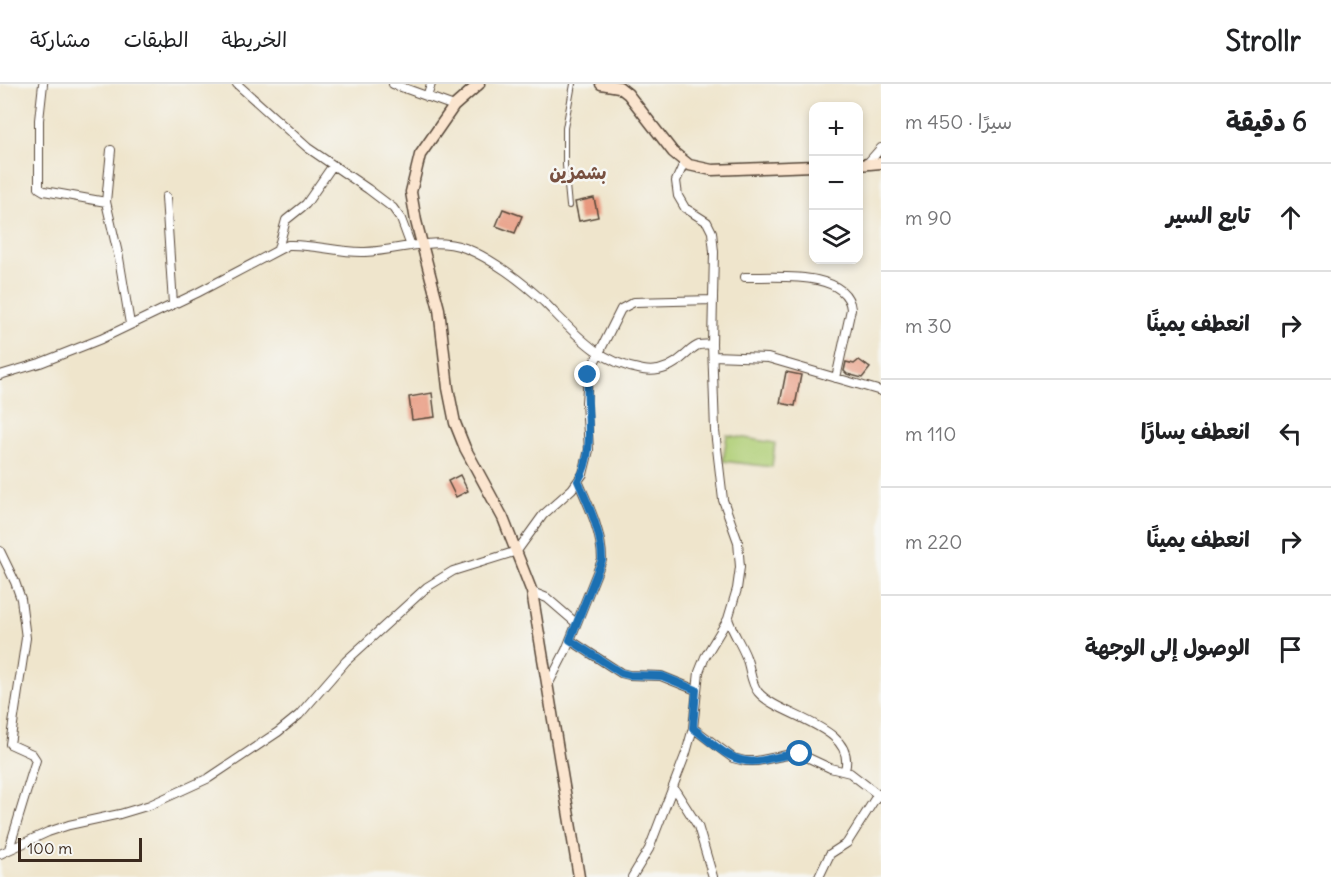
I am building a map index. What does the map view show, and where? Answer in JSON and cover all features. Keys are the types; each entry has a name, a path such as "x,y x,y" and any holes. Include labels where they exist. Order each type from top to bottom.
{"main road":[{"path":"479,84 454,106 420,156 411,192 416,221 439,309 448,388 455,423 465,448 497,505 532,592 579,877"},
{"path":"605,84 619,86 633,99 673,152 684,163 696,168 712,170 809,166"},
{"path":"863,165 881,163"}],"street":[{"path":"43,84 39,120 39,188 44,191 106,202"},
{"path":"237,84 308,148 393,208 401,219 411,246"},
{"path":"393,84 454,106"},
{"path":"427,97 431,84"},
{"path":"863,164 881,148"},
{"path":"111,150 106,202 119,258 130,324"},
{"path":"632,877 649,849 690,742 699,672 705,657 728,619 737,589 740,556 738,542 723,500 716,431 712,344 714,261 712,232 707,222 685,208 678,196 676,181 684,163"},
{"path":"278,249 286,220 306,204 333,165"},
{"path":"166,197 173,304"},
{"path":"0,375 57,357 101,339 227,277 278,249 301,244 363,252 444,243 463,248 494,263 541,299 597,353 622,365 658,371 670,366 695,346 712,344"},
{"path":"745,277 797,277 816,280 833,286 848,298 850,316 836,378"},
{"path":"4,852 69,825 150,805 209,778 278,732 298,715 346,661 427,587 453,571 517,551 543,515 578,481 586,465 589,450 586,402 588,375 617,315 627,304 634,302 713,300"},
{"path":"713,356 768,358 881,391"},
{"path":"548,685 570,640 600,566 602,554 593,518 578,481"},
{"path":"0,551 21,599 26,638 10,744 32,754 36,760 4,852"},
{"path":"532,592 547,598 576,624"},
{"path":"728,619 746,658 753,684 757,690 769,701 828,732 843,750 847,761 846,770"},
{"path":"570,640 621,673 662,676 696,690"},
{"path":"693,728 725,753 739,760 757,761 788,754 800,754 830,768 846,770 879,795 847,843 830,854 819,877"},
{"path":"673,787 698,826 714,877"}],"lane":[{"path":"569,206 565,165 565,128 573,84"}],"green space":[{"path":"727,435 775,443 772,467 723,461"}],"building":[{"path":"594,198 598,217 579,221 575,202"},
{"path":"503,209 522,216 515,233 496,226"},
{"path":"859,360 870,368 862,378 844,371 846,362 854,364"},
{"path":"786,372 801,375 795,406 780,403"},
{"path":"432,393 435,417 412,420 409,397"},
{"path":"460,475 468,491 456,497 448,481"}],"district":[{"name":"بشمزين","path":"578,173"}],"route":[{"path":"588,375 586,402 589,450 583,474 578,481 593,518 602,549 602,560 570,640 621,673 662,676 696,690 693,728 733,758 757,761 788,754 800,754"}]}
